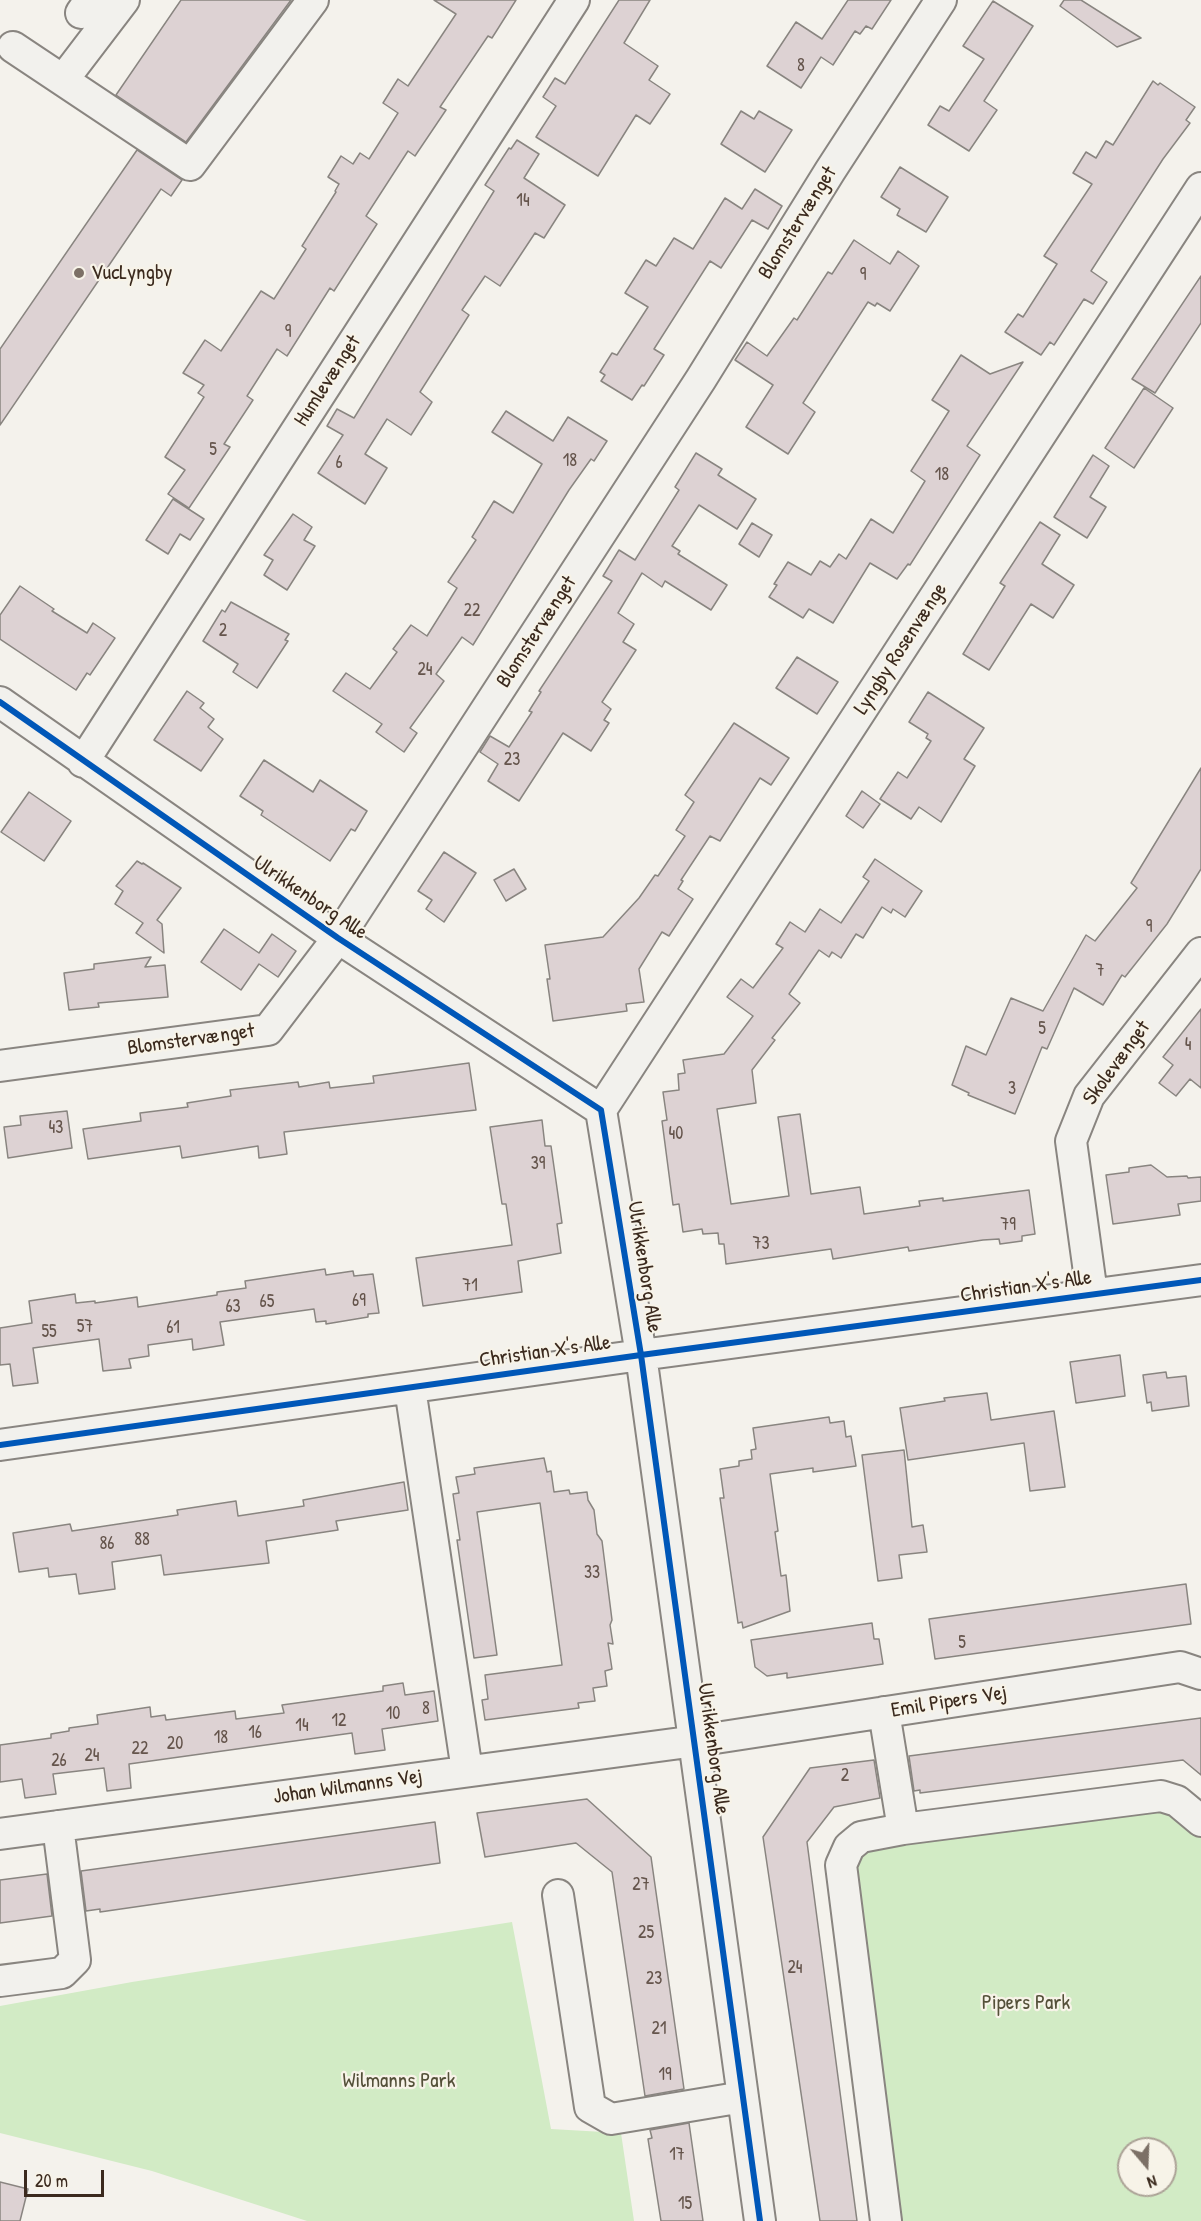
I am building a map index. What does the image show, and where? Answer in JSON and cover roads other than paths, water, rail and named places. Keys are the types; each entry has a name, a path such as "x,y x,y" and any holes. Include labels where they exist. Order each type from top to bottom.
{"street":[{"path":"63,80 124,0"},
{"path":"13,47 190,165 313,0"},
{"name":"Humlevænget","path":"83,762 574,0"},
{"name":"Blomstervænget","path":"0,1066 268,1030 338,938 701,379 830,171 941,0"},
{"name":"Lyngby Rosenvænge","path":"601,1110 1201,188"},
{"name":"Ulrikkenborg Alle","path":"0,702 338,938 601,1110 641,1355 696,1741 760,2221"},
{"name":"Skolevænget","path":"1092,1294 1071,1141 1089,1096 1201,953"},
{"name":"Christian X's Alle","path":"0,1445 641,1355 1201,1280"},
{"path":"410,1388 467,1771"},
{"name":"Emil Pipers Vej","path":"696,1741 1180,1667 1201,1674"},
{"path":"884,1712 903,1829"},
{"name":"Johan Wilmanns Vej","path":"0,1834 696,1741"},
{"path":"886,2221 841,1865 849,1847 861,1837 903,1829 1161,1796 1177,1801 1201,1821"},
{"path":"0,1981 62,1973 75,1960 58,1826"},
{"path":"558,1894 590,2107 611,2119 743,2097"}],"place":[{"name":"VucLyngby","path":"79,273"}],"park label":[{"name":"Pipers Park","path":"1026,2003"},
{"name":"Wilmanns Park","path":"399,2081"}]}
